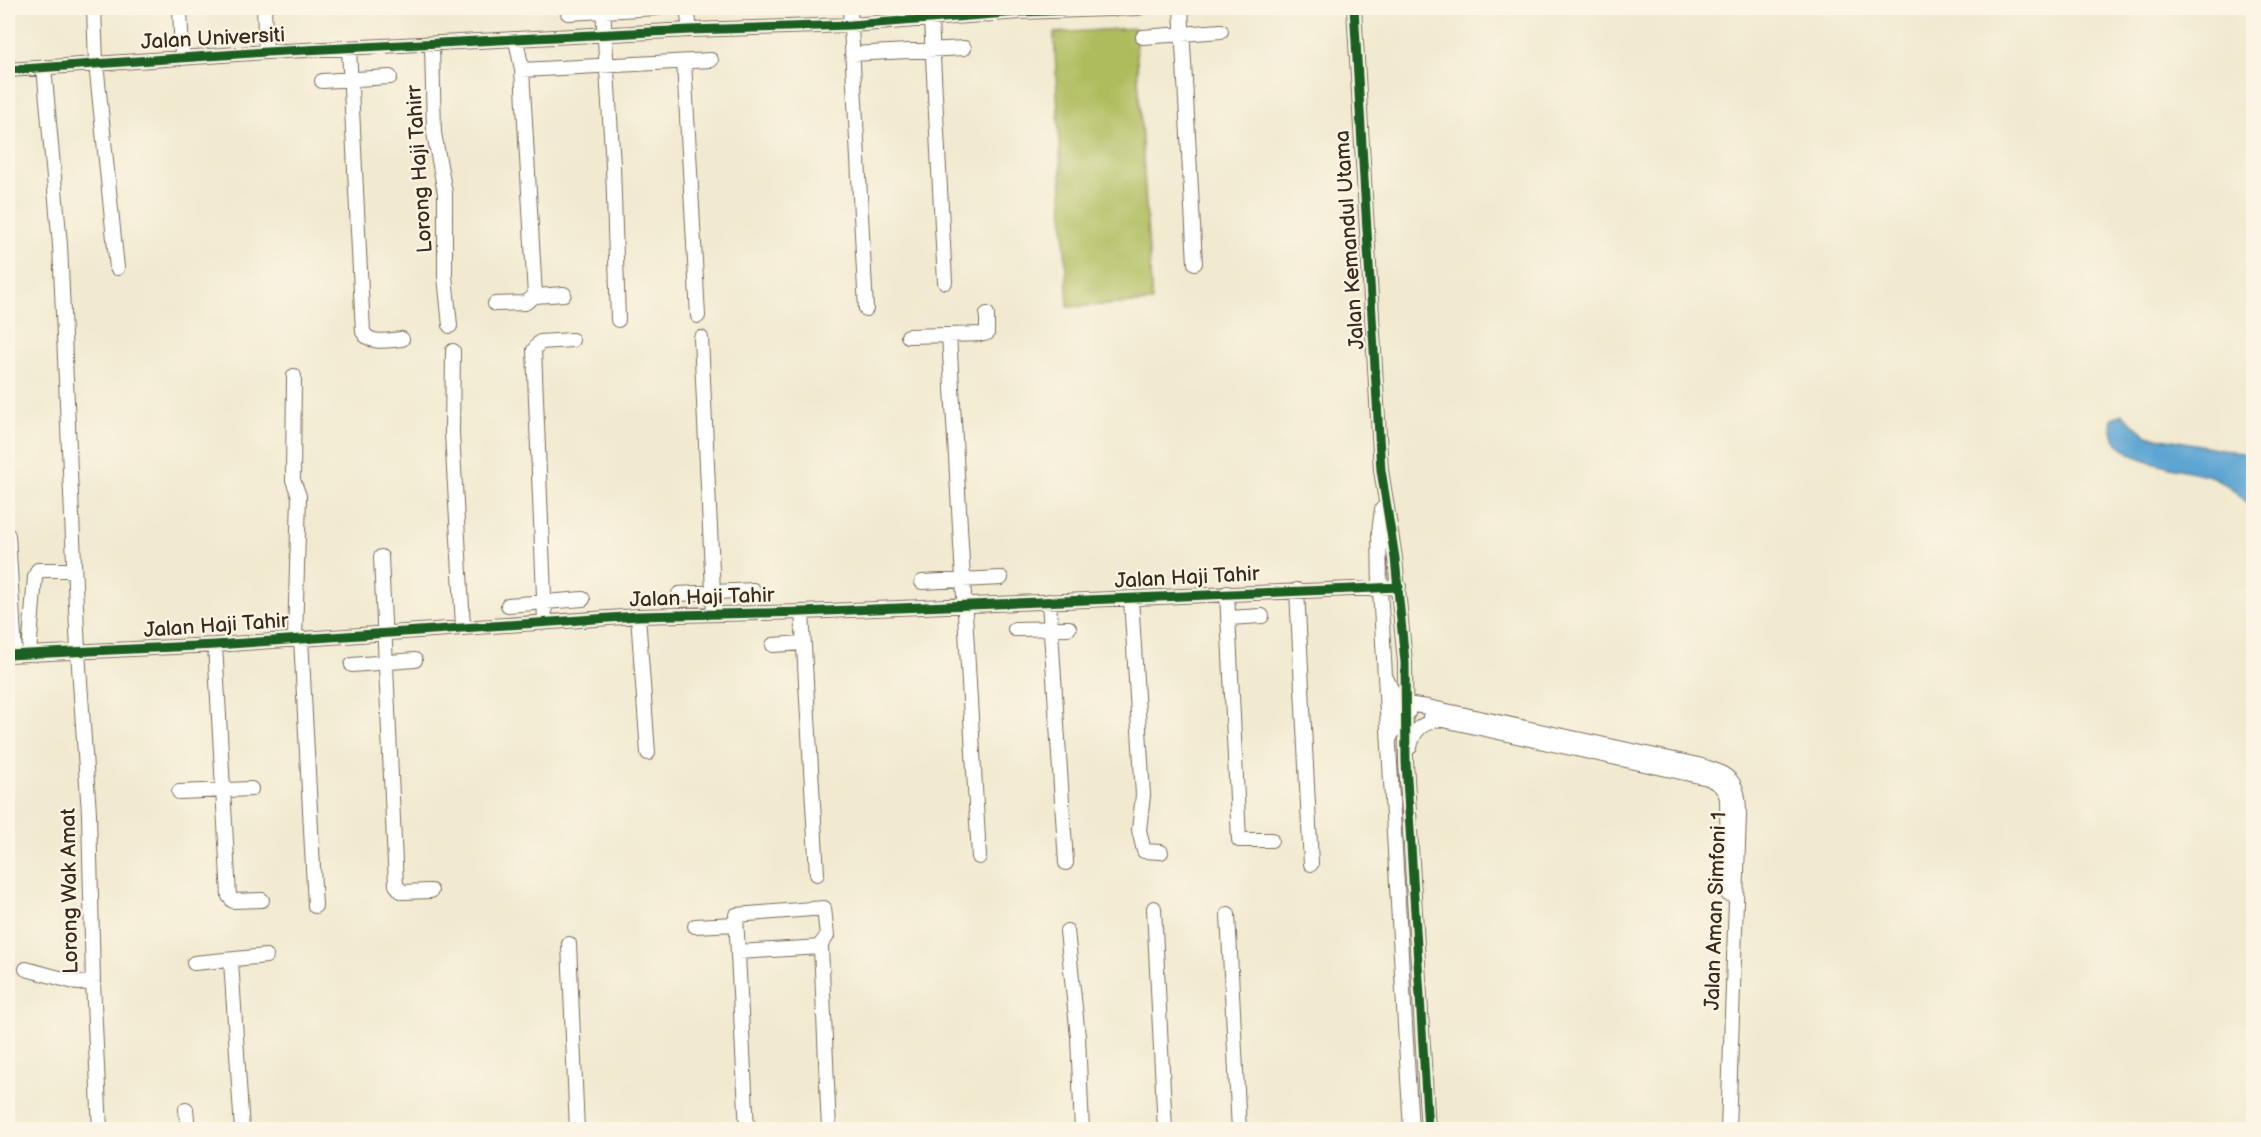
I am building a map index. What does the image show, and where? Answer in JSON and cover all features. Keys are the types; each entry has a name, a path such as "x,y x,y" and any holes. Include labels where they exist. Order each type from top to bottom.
{"street":[{"path":"94,8 96,63 117,268"},
{"path":"180,8 182,57"},
{"path":"264,8 266,52"},
{"path":"568,13 603,9 657,8"},
{"path":"687,8 690,30"},
{"path":"850,8 866,309"},
{"name":"Jalan Universiti","path":"8,70 266,52 690,30 850,25 931,20 1020,10 1139,8"},
{"path":"1181,8 1195,263"},
{"name":"Jalan Kemandul Utama","path":"1353,8 1383,495"},
{"path":"603,9 613,166 618,320"},
{"path":"931,20 945,282"},
{"path":"1143,37 1221,31"},
{"path":"516,40 522,70 535,296"},
{"name":"Lorong Haji Tahirr","path":"432,45 434,134 445,193 447,263 445,276 450,327"},
{"path":"349,48 363,332 367,338 375,341 402,339"},
{"path":"852,54 964,48"},
{"path":"522,70 606,68 711,60"},
{"path":"684,62 698,316"},
{"name":"Lorong Wak Amat","path":"44,67 60,245 78,652 89,813 93,982 100,1130"},
{"path":"322,81 390,77"},
{"path":"495,304 525,303 535,296 564,294"},
{"path":"908,336 987,333 987,314"},
{"path":"949,335 979,857"},
{"path":"701,338 714,614"},
{"path":"545,621 534,350 540,342 572,340"},
{"path":"453,351 452,433 463,626"},
{"path":"294,376 293,480 299,496 298,638 315,906"},
{"path":"1383,495 1399,587 1405,662 1406,762 1428,1130"},
{"path":"1383,495 1379,532 1380,589 1411,1130"},
{"path":"8,535 17,654"},
{"path":"381,557 396,885 402,892 431,891"},
{"path":"17,654 38,570 74,570"},
{"path":"922,582 1001,578"},
{"name":"Jalan Haji Tahir","path":"17,654 215,645 463,626 638,616 802,612 1399,587"},
{"path":"679,594 753,590"},
{"path":"1297,590 1311,864"},
{"path":"1227,593 1239,840 1270,840"},
{"path":"1131,598 1143,795 1139,830 1144,851 1161,852"},
{"path":"508,605 583,599"},
{"path":"1049,601 1066,863"},
{"path":"802,612 817,874"},
{"path":"638,616 648,753"},
{"path":"1228,618 1262,616"},
{"path":"1015,629 1069,628"},
{"path":"773,645 804,643"},
{"path":"215,645 225,789 229,896 232,901 262,900"},
{"path":"352,665 415,660"},
{"path":"1405,662 1411,687 1417,696 1442,714 1424,723 1413,734 1406,762"},
{"path":"1386,678 1404,709"},
{"path":"1389,740 1404,709"},
{"name":"Jalan Aman Simfoni 1","path":"1404,709 1442,714 1698,765 1713,769 1732,781 1737,788 1739,815 1728,1130"},
{"name":"Jalan Aman Simfoni 1","path":"1442,714 1708,778 1725,789 1728,814 1728,896 1721,1130"},
{"path":"179,792 251,789"},
{"path":"747,1130 736,915 738,913 824,908 826,936 821,946 829,1130"},
{"path":"1154,908 1165,1130"},
{"path":"1228,914 1239,1130"},
{"path":"695,926 736,924"},
{"path":"1067,930 1078,1037 1082,1130"},
{"path":"569,944 577,1130"},
{"path":"738,952 821,946"},
{"path":"194,963 266,956"},
{"path":"231,961 242,1130"},
{"path":"26,969 78,983 93,982"},
{"path":"186,1109 188,1130"}],"green space":[{"path":"1135,28 1152,302 1068,307 1054,33"}],"water":[{"path":"2122,414 2147,435 2253,455 2253,510 2233,490 2215,478 2164,466 2131,454 2119,445 2112,433 2112,418"}],"cycle path":[{"path":"8,70 266,52 690,30 851,25 1020,12 1139,8"},
{"path":"1354,8 1381,470 1395,558 1405,662 1406,762 1428,1130"},
{"path":"8,655 215,645 638,616 802,612 1399,587"}]}
